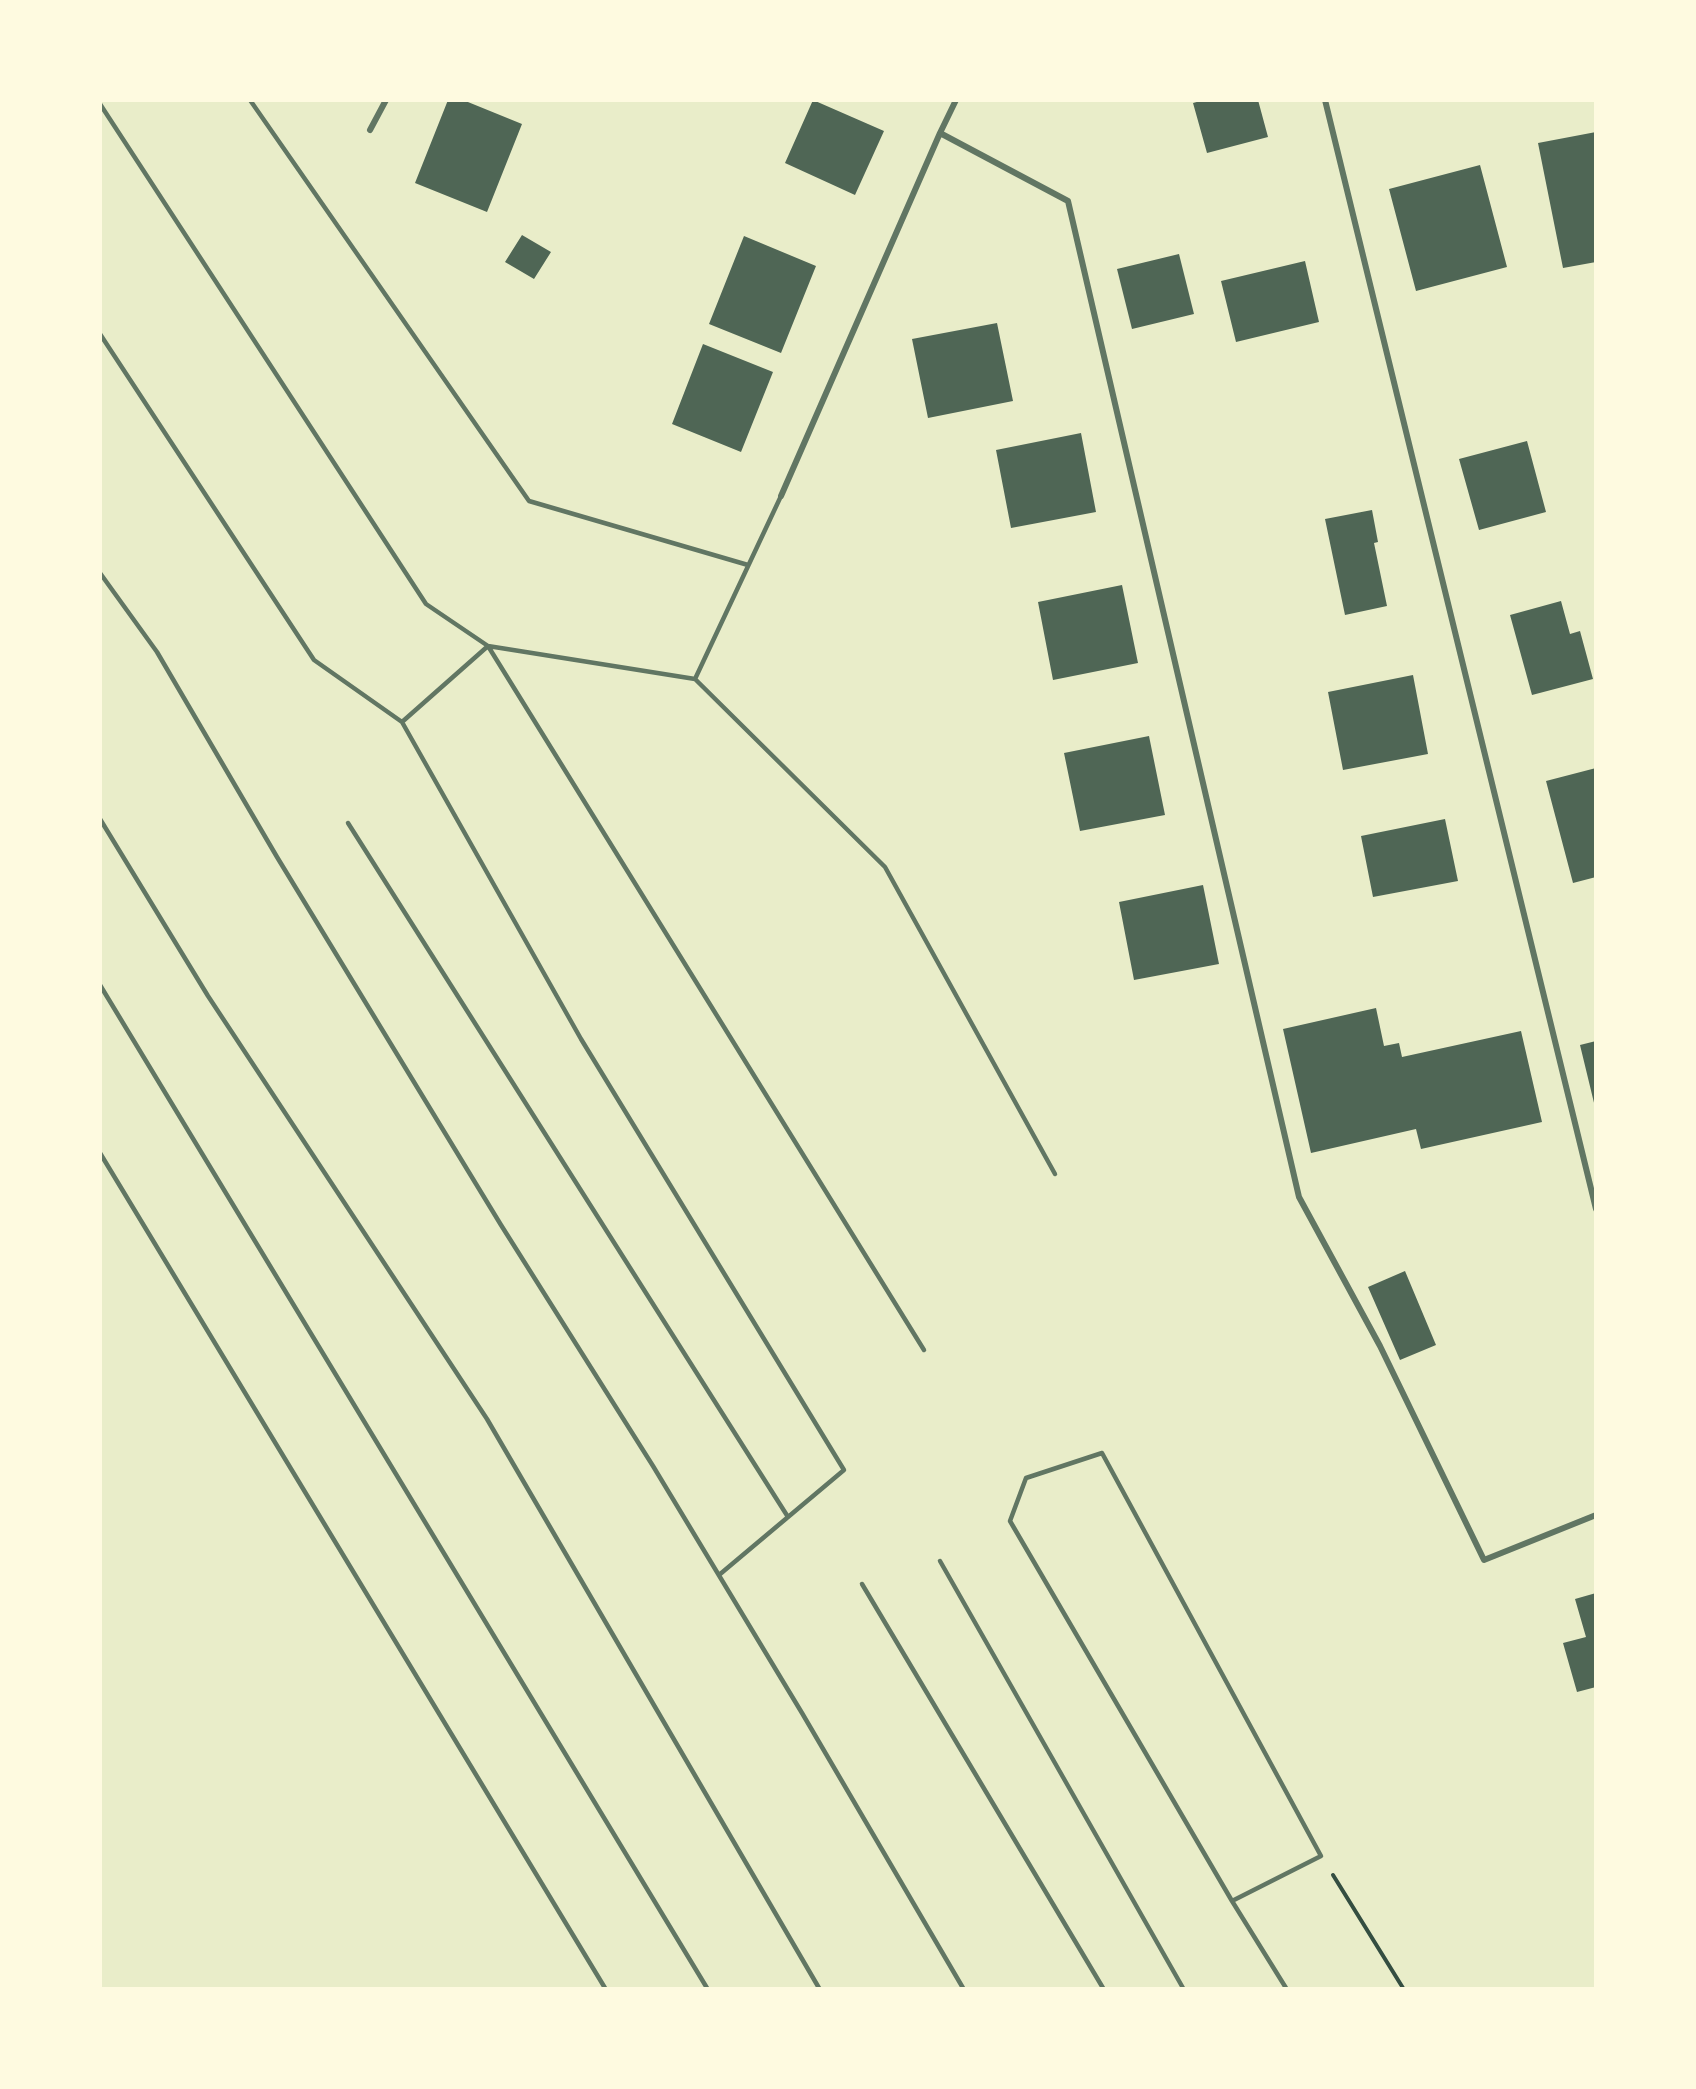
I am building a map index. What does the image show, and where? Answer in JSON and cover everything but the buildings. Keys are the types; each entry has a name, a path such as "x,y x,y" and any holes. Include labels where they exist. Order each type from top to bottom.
{"street":[{"path":"370,130 386,100"},
{"path":"781,496 939,133 956,100"},
{"path":"1325,100 1596,1209"},
{"path":"939,133 1068,201 1299,1197 1380,1346 1484,1560 1596,1515"}],"lane":[{"path":"250,100 529,501 748,565"},
{"path":"100,104 426,604 488,646 924,1350"},
{"path":"100,334 314,660 402,722 581,1039 844,1470 719,1575"},
{"path":"695,679 781,496"},
{"path":"100,573 157,652 277,857 501,1225 719,1575 963,1989"},
{"path":"488,646 695,679 885,867 1055,1174"},
{"path":"402,722 488,646"},
{"path":"100,819 208,996 487,1419 819,1989"},
{"path":"348,823 789,1517"},
{"path":"100,985 707,1989"},
{"path":"100,1153 605,1989"},
{"path":"1232,1901 1321,1856 1102,1453 1026,1478 1010,1521 1232,1901 1286,1989"},
{"path":"940,1561 1183,1989"},
{"path":"862,1584 1103,1989"}],"path":[{"path":"1321,1856 1403,1989"}]}
